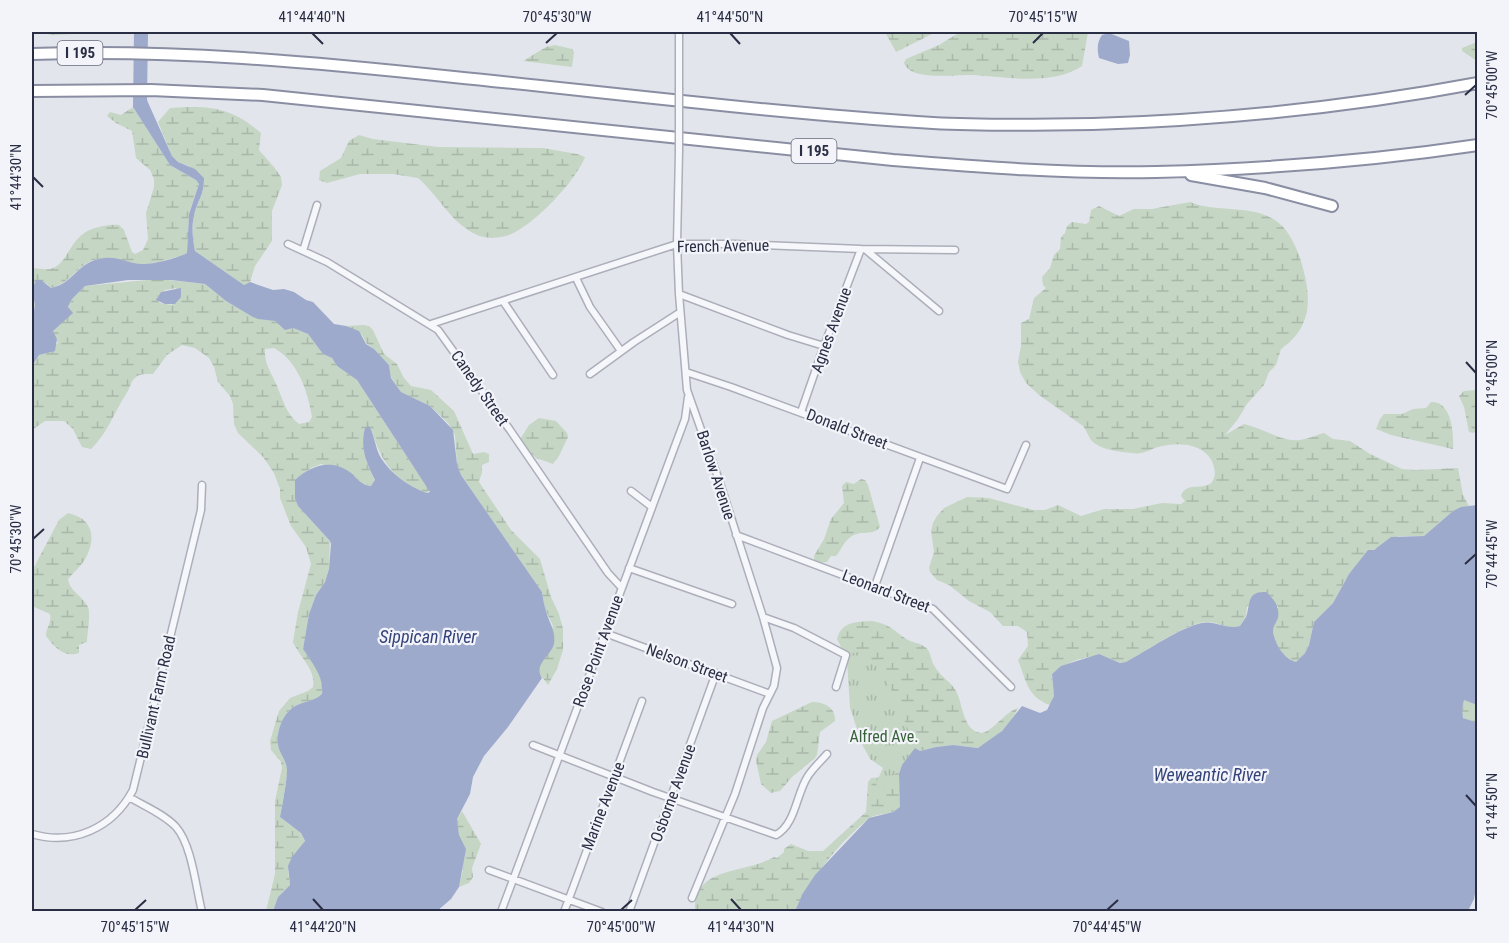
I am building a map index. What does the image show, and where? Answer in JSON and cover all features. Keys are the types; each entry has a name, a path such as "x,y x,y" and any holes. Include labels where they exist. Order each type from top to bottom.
{"highway":[{"name":"I 195","path":"32,54 198,54 355,66 803,114 937,123 1135,123 1267,114 1364,102 1478,83"},
{"name":"I 195","path":"32,90 150,90 286,97 903,161 1034,169 1170,171 1340,162 1478,145"},
{"path":"1170,171 1265,188 1332,206"}],"street":[{"name":"Barlow Avenue","path":"679,32 677,244 679,313 687,390 763,617 777,668 777,676 709,860 696,884 692,898"},
{"path":"303,251 317,205"},
{"name":"Canedy Street","path":"288,244 327,262 431,324 444,336 608,573 621,587"},
{"name":"French Avenue","path":"431,324 677,244 954,250"},
{"path":"863,249 939,311"},
{"name":"Agnes Avenue","path":"801,412 824,346 863,249"},
{"path":"576,278 586,301 621,351"},
{"path":"679,294 824,346"},
{"path":"503,301 553,375"},
{"path":"590,374 679,313"},
{"name":"Donald Street","path":"686,372 801,412 1007,489 1026,445"},
{"name":"Rose Point Avenue","path":"501,912 685,419 688,404 687,390"},
{"path":"875,586 920,458"},
{"name":"Bullivant Farm Road","path":"32,834 60,838 87,833 111,819 129,797 138,773 199,521 203,502 202,485"},
{"path":"631,490 652,507"},
{"name":"Leonard Street","path":"736,535 936,611 1011,687"},
{"path":"628,568 732,604"},
{"path":"763,617 794,628 846,655 836,687"},
{"name":"Nelson Street","path":"605,633 770,694"},
{"name":"Osborne Avenue","path":"629,912 716,673"},
{"name":"Marine Avenue","path":"564,912 642,701"},
{"path":"533,745 671,799 776,835 783,831 788,823 807,777 827,754"},
{"path":"129,797 166,819 181,834 188,851 202,912"},
{"path":"489,870 602,912"}],"green space":[{"path":"43,32 109,32 54,35"},
{"path":"885,32 936,32 896,52"},
{"path":"960,32 1088,32 1082,66 1057,76 1029,79 973,75 935,76 915,73 904,63 906,59 939,45"},
{"path":"1478,42 1477,61 1462,51 1462,48"},
{"path":"555,45 572,49 574,52 572,67 523,61 546,47"},
{"path":"133,107 170,165 199,184 189,213 187,253 145,264 106,258 88,262 58,286 51,288 46,283 33,297 35,305 32,323 32,268 50,269 57,266 79,237 86,232 104,226 119,225 124,230 132,252 135,254 143,250 148,239 146,213 154,187 154,179 150,170 136,158 132,131 107,116 110,112 121,115"},
{"path":"170,108 217,109 244,120 261,133 259,150 281,177 282,185 272,211 272,241 255,266 250,282 244,285 195,251 193,220 203,190 204,178 172,156 158,122"},
{"path":"359,135 373,139 438,147 543,148 585,157 573,178 541,213 519,230 495,238 477,235 465,228 418,178 393,174 360,174 327,183 319,180 320,171 341,158 349,141"},
{"path":"1190,202 1255,212 1275,220 1287,232 1300,258 1308,296 1305,319 1300,330 1281,349 1276,365 1269,372 1264,385 1225,435 1244,424 1293,440 1324,433 1333,439 1350,441 1370,454 1402,469 1458,468 1463,495 1469,506 1453,511 1424,536 1399,536 1373,550 1349,574 1333,603 1314,622 1309,645 1296,662 1283,654 1273,636 1278,606 1247,606 1246,616 1240,626 1199,623 1178,632 1126,662 1093,656 1064,666 1052,674 1054,696 1050,705 1042,702 1032,693 1018,660 1028,646 1027,632 1018,626 1003,626 990,612 969,601 949,585 937,580 930,572 934,552 931,531 933,523 944,508 967,497 989,498 1033,510 1045,510 1058,505 1081,516 1104,509 1133,509 1162,503 1181,504 1185,501 1181,496 1188,488 1211,483 1215,474 1212,461 1202,450 1195,447 1172,444 1136,453 1100,447 1091,440 1083,426 1026,383 1018,362 1021,323 1029,319 1034,298 1046,288 1042,277 1050,268 1054,255 1060,249 1061,237 1067,226 1072,222 1086,224 1089,222 1091,210 1099,206 1119,216 1134,209 1152,209"},
{"path":"158,279 205,284 226,301 251,316 275,321 285,329 293,328 308,334 323,354 332,358 337,366 357,380 430,489 427,493 416,488 391,470 380,452 372,431 366,461 375,481 371,486 363,484 347,471 321,464 311,468 295,480 295,499 298,506 330,541 329,569 309,614 303,649 320,676 322,694 290,710 281,723 278,734 279,749 287,771 280,817 301,833 305,842 288,871 290,885 278,897 273,911 266,911 275,874 275,801 282,768 281,762 271,750 270,741 279,711 290,698 313,687 310,669 293,642 298,612 311,564 306,547 291,526 280,498 280,489 274,473 263,457 238,433 234,424 233,404 230,396 218,382 209,358 195,348 182,345 167,355 153,374 137,376 132,381 106,430 91,449 82,447 73,429 64,421 45,421 32,430 32,367 39,355 44,354 58,343 53,331 61,323 72,299 85,286","holes":["176,288 172,305 160,303 157,300 157,297 165,290","274,348 290,361 305,388 312,417 309,422 299,424 285,406 266,359 265,349"]},
{"path":"363,325 373,330 384,354 397,364 411,386 431,390 454,411 473,454 484,452 489,454 489,462 482,465 479,482 511,530 540,559 563,629 563,650 557,669 548,685 539,669 553,626 545,609 542,592 461,475 457,464 455,435 448,423 430,406 401,392 391,377 389,365 366,343 362,335 346,326"},
{"path":"1477,390 1477,431 1473,433 1469,432 1464,407 1459,396 1464,391"},
{"path":"1431,402 1438,403 1447,412 1452,427 1453,449 1391,435 1376,429 1384,414 1402,414 1413,409 1426,408"},
{"path":"539,418 556,421 567,433 568,437 553,464 536,458 519,441 529,425"},
{"path":"861,479 865,480 868,485 880,527 874,531 852,536 836,556 831,556 827,562 819,563 814,560 814,556 824,539 831,519 844,503 842,486 846,482 854,484"},
{"path":"68,513 77,516 88,525 92,538 84,561 68,579 71,587 86,603 89,610 87,642 79,645 79,653 74,654 60,651 46,636 50,614 32,606 32,571 59,520"},
{"path":"872,621 889,626 908,640 927,649 937,671 956,691 964,716 975,731 985,732 1008,713 1018,708 1015,714 996,736 978,748 953,745 920,751 915,748 899,774 901,807 893,812 871,818 857,829 826,862 808,887 795,911 695,912 697,897 702,886 711,879 774,857 777,858 791,844 808,851 823,851 866,812 868,782 871,778 882,777 887,773 850,654 841,647 837,639 846,626 855,622"},
{"name":"Alfred Ave.","path":"859,652 870,659 887,682 917,753 878,790 876,783 883,768 870,759 862,744 850,708 847,661 852,653"},
{"path":"1464,700 1478,705 1477,723 1466,720 1462,716"},
{"path":"812,702 828,706 834,712 835,721 820,732 817,755 814,759 792,777 780,791 771,793 761,784 756,761 757,755 766,742 772,721"},
{"path":"462,811 481,844 472,868 473,877 469,883 459,887 463,869 457,819"}],"water":[{"name":"Sippican River","path":"134,32 148,32 147,100 172,156 178,162 195,169 204,178 203,190 193,220 195,251 244,285 250,282 273,290 284,289 294,292 313,302 334,324 359,331 366,344 389,365 391,378 401,392 430,406 453,430 457,464 461,475 542,592 553,631 554,644 541,664 542,678 508,727 484,756 473,777 470,794 457,819 459,835 466,849 459,887 451,899 436,912 273,911 278,897 290,885 288,866 292,857 305,841 301,833 280,817 287,771 279,749 278,734 281,723 290,710 322,694 319,676 303,649 309,614 329,569 331,544 298,506 295,499 295,480 308,470 329,465 344,468 362,483 371,486 375,480 367,461 363,442 365,428 369,426 385,464 401,479 427,493 430,492 357,380 337,366 332,358 323,354 308,334 293,328 285,330 275,321 251,316 226,301 205,284 171,280 128,280 85,286 72,299 68,307 73,313 53,331 57,339 55,351 39,355 32,366 32,323 35,305 32,290 36,280 41,280 51,288 66,282 82,267 95,260 113,258 145,264 187,253 189,214 199,184 170,165 133,107"},
{"path":"1109,33 1129,41 1128,63 1118,64 1099,58 1099,40 1102,35"},
{"path":"181,288 181,297 175,304 165,304 156,300 161,292"},
{"name":"Weweantic River","path":"1477,505 1477,705 1464,700 1462,709 1463,718 1478,723 1478,878 1474,899 1468,911 795,911 815,875 869,818 893,812 900,807 899,774 902,765 915,748 920,751 953,745 978,748 1002,731 1022,706 1040,713 1047,710 1054,696 1052,674 1061,666 1099,654 1120,663 1126,662 1174,634 1202,623 1240,626 1246,617 1250,599 1260,592 1266,592 1276,604 1278,618 1273,630 1274,637 1284,654 1296,662 1309,645 1314,622 1333,603 1349,574 1368,550 1374,550 1391,537 1424,536 1453,511 1461,507"}]}
